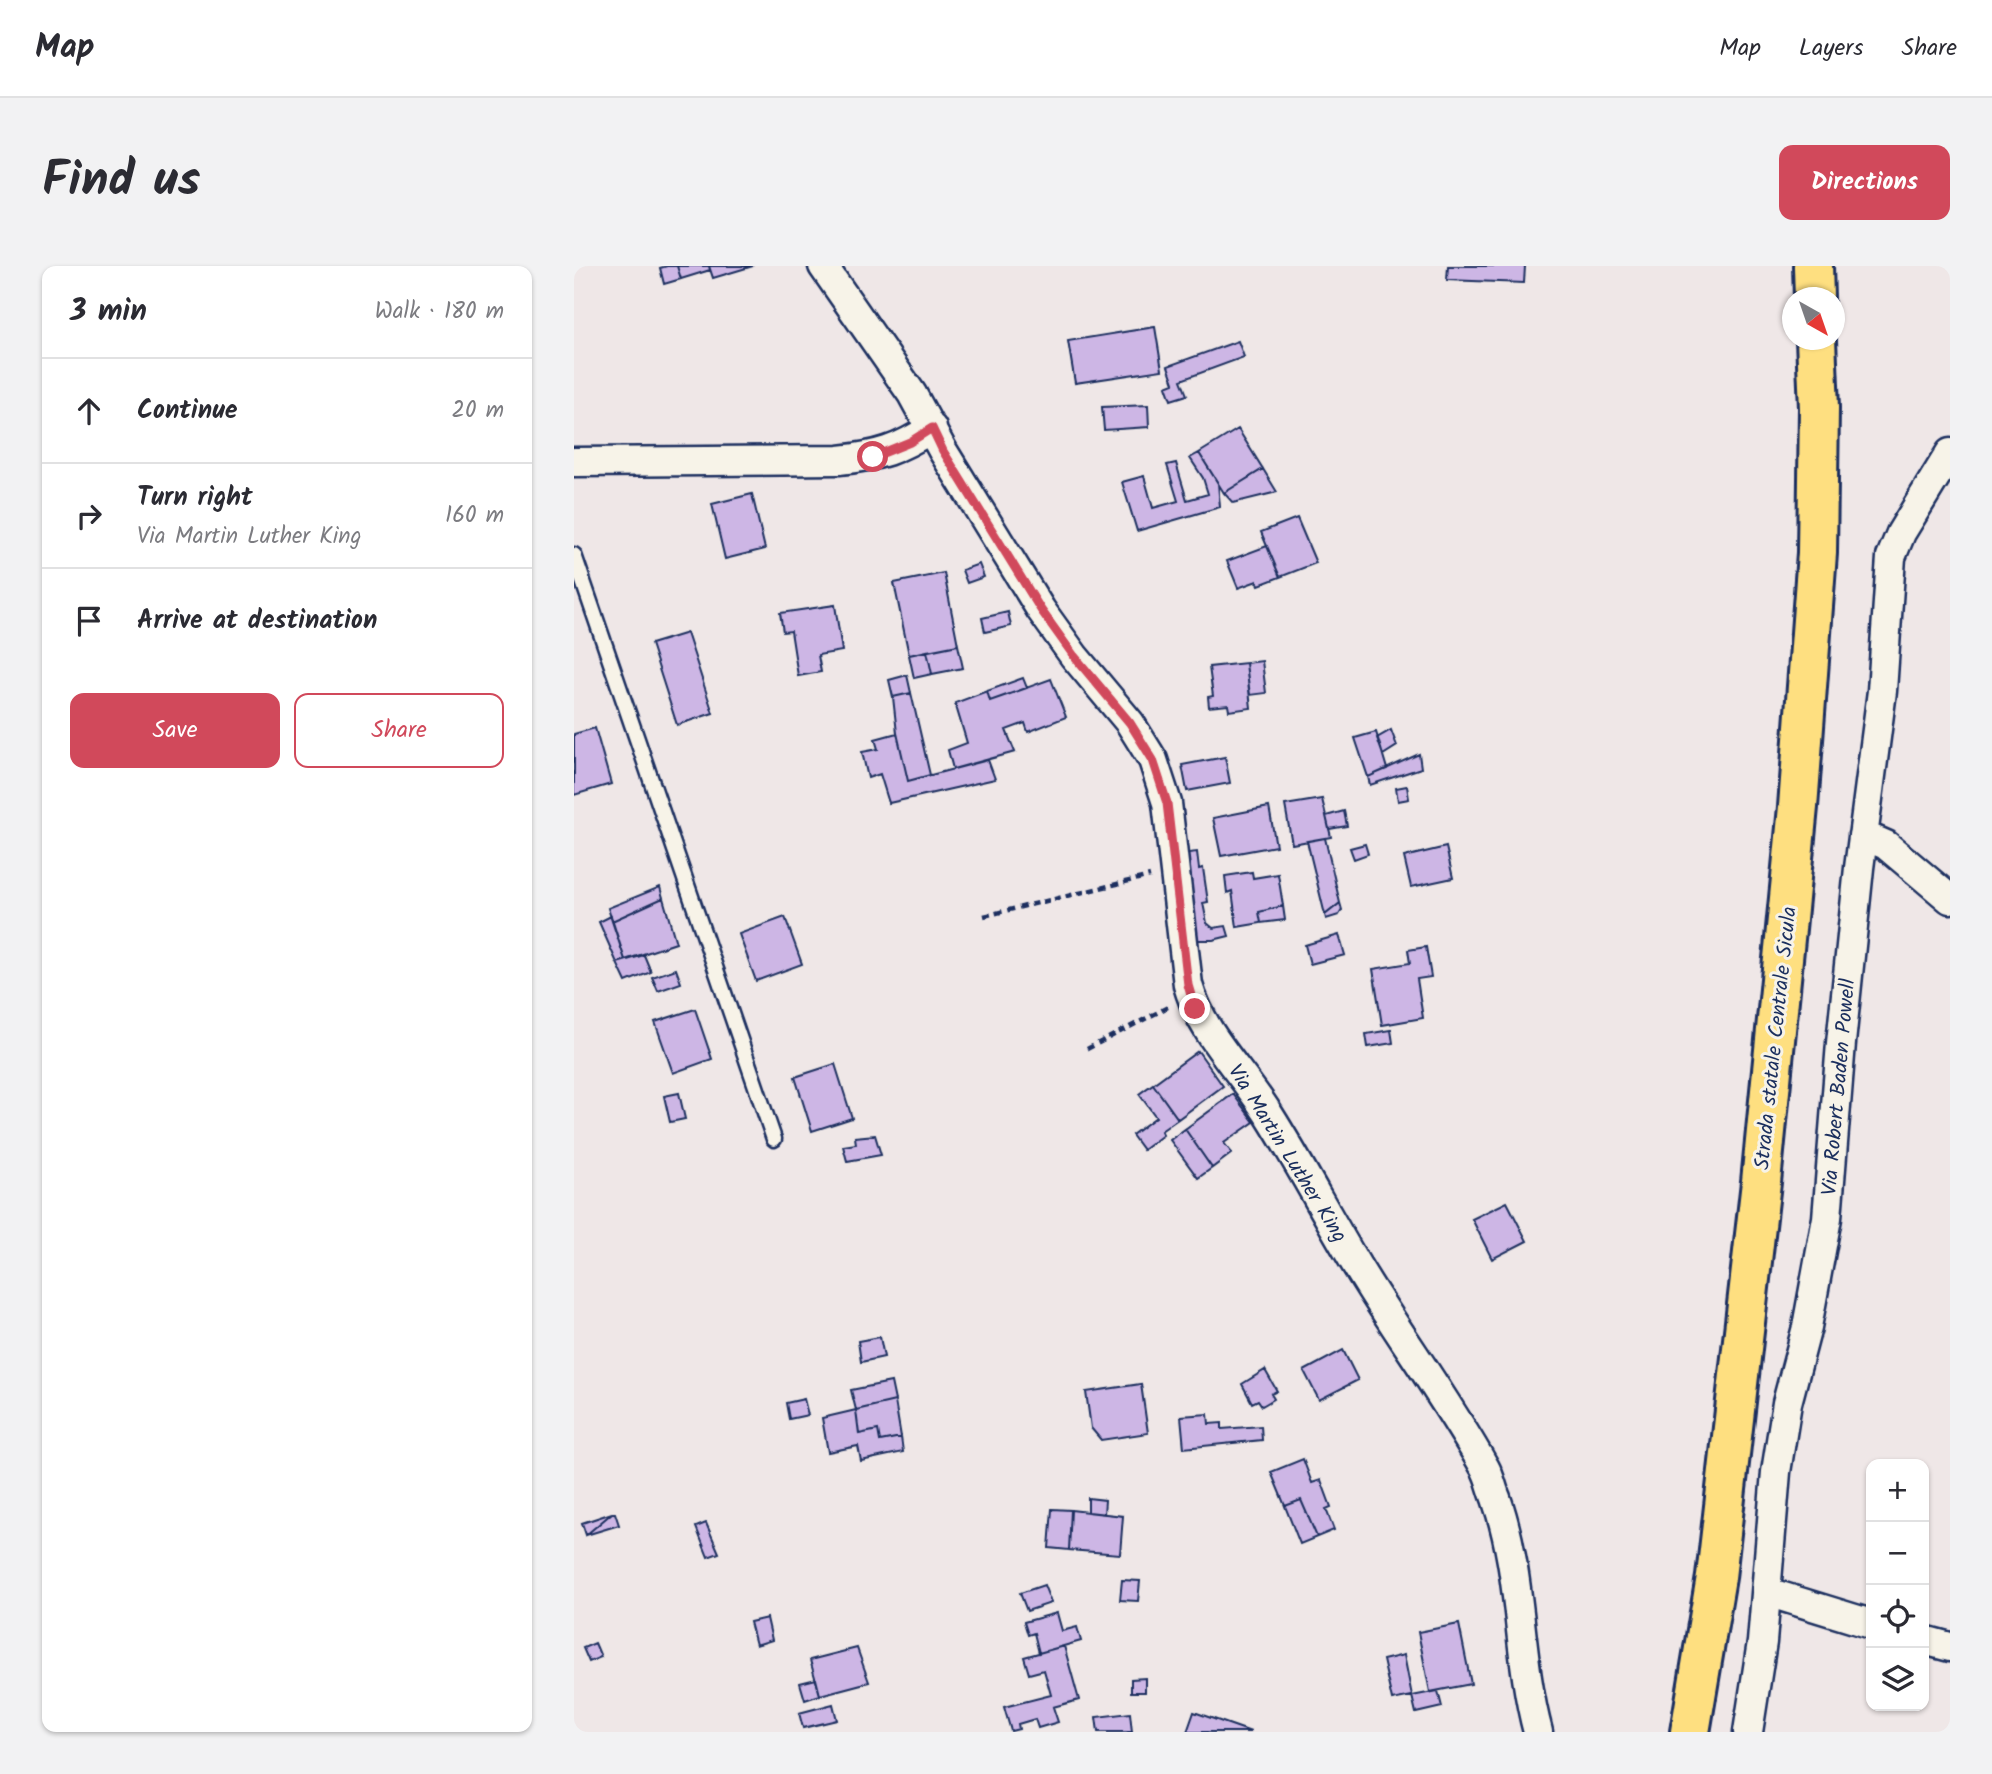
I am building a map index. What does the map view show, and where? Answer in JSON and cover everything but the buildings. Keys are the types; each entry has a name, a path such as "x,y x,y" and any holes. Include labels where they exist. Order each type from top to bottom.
{"main road":[{"path":"1813,266 1814,287"},
{"name":"Strada statale Centrale Sicula","path":"1690,1732 1716,1577 1761,1182 1798,807 1817,553 1819,408 1816,350"}],"street":[{"name":"Via Martin Luther King","path":"823,266 912,394 943,451 1041,610 1074,656 1130,723 1153,760 1167,803 1186,974 1192,998 1208,1030 1250,1085 1357,1267 1486,1470 1506,1527 1514,1563 1531,1700 1538,1732"},
{"path":"574,462 873,457 910,442 932,428"},
{"name":"Via Robert Baden Powell","path":"1748,1732 1762,1642 1776,1472 1787,1402 1807,1327 1827,1218 1840,1043 1882,691 1891,557 1901,533 1950,453"},
{"path":"1863,835 1886,845 1950,900"},
{"path":"1767,1592 1866,1622"},
{"path":"1929,1641 1950,1647"}],"lane":[{"path":"574,555 774,1139"}],"path":[{"path":"984,916 1175,872"},
{"path":"1087,1049 1141,1020 1192,998"}],"route":[{"path":"873,457 910,442 932,428 943,451 1041,610 1074,656 1130,723 1153,760 1167,803 1183,950 1195,1009"}]}
